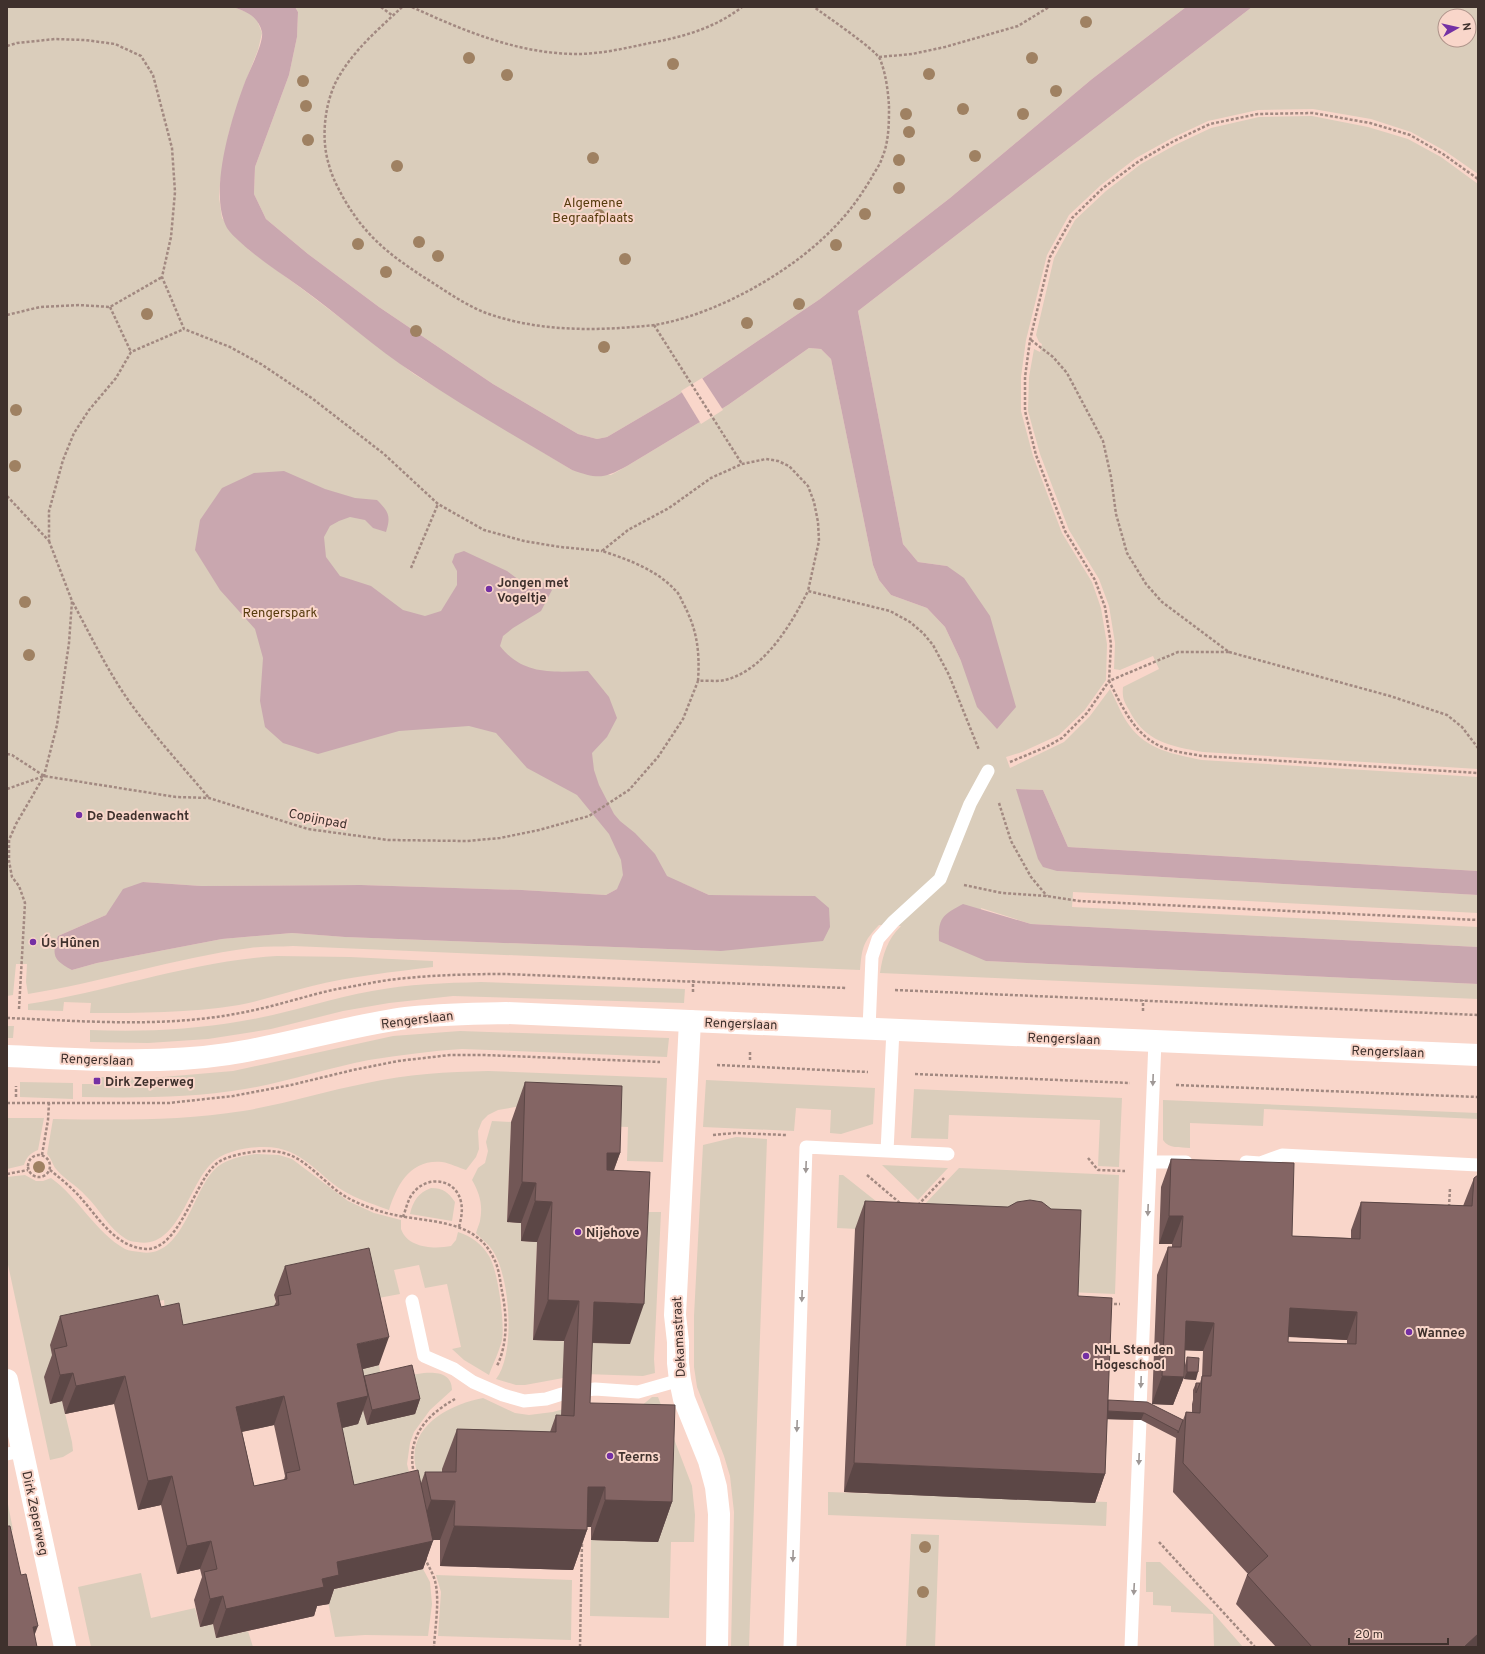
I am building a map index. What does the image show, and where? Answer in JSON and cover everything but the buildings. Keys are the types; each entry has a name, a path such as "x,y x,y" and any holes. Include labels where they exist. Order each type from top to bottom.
{"street":[{"name":"Rengerslaan","path":"7,1056 149,1061 198,1058 252,1050 346,1029 406,1018 456,1014 506,1014 690,1021 1478,1055"},
{"name":"Dekamastraat","path":"690,1021 675,1315 678,1342 678,1363 684,1399 709,1461 716,1487 719,1514 717,1647"},
{"name":"Dirk Zeperweg","path":"7,1380 15,1452 65,1647"}],"lane":[{"path":"869,1029 872,957 878,939 893,922 940,879 970,804 988,771"},
{"path":"887,1151 893,1030"},
{"path":"1131,1647 1155,1041"},
{"path":"790,1647 806,1147 948,1154"},
{"path":"1230,1162 1260,1163 1282,1155 1478,1165"},
{"path":"1150,1162 1179,1163 1200,1160"},
{"path":"412,1301 424,1356 454,1369 474,1382 502,1395 524,1401 546,1399 562,1394"},
{"path":"578,1390 595,1389 638,1392 680,1380"}],"path":[{"path":"381,7 393,16"},
{"path":"402,7 356,52 340,74 328,100 325,134 328,162 336,186 368,235 398,260 455,298 506,319 536,325 575,329 611,329 654,325 706,310 738,296 779,272 821,240 842,220 861,195 883,158 890,127 888,88 879,57 814,7"},
{"path":"412,7 449,24 497,42 541,51 578,54 617,50 672,39 710,27 730,16 742,7"},
{"path":"879,57 912,54 938,49 1018,26 1049,7"},
{"path":"7,46 17,43 56,39 85,40 115,44 141,56 153,74 172,148 175,192 171,237 162,277 184,329 131,352 116,378 89,410 74,433 63,460 49,511 49,541 72,601 111,674 131,704 155,735 209,798"},
{"path":"1478,179 1443,154 1410,135 1370,123 1312,113 1258,114 1210,124 1174,142 1138,161 1103,188 1072,218 1050,257 1030,340 1025,377 1024,411 1036,455 1065,531 1095,580 1105,607 1111,644 1109,681 1131,722 1146,738 1170,750 1202,756 1478,773"},
{"path":"7,314 40,307 80,305 110,307 162,277"},
{"path":"110,307 131,352"},
{"path":"654,325 742,464"},
{"name":"Copijnpad","path":"7,754 12,755 44,776 176,797 209,798 308,829 388,840 467,841 500,838 539,830 589,816 629,790 658,757 683,719 698,681 699,659 697,638 688,612 676,590 657,575 624,558 602,551 560,547 531,542 484,530 438,504 384,454 313,399 261,364 230,347 184,329"},
{"path":"1030,340 1053,357 1067,373 1103,441 1111,477 1116,514 1127,553 1146,584 1162,602 1229,652"},
{"path":"602,551 628,530 669,508 711,478 742,464 766,459 778,461 789,466 808,486 814,502 818,522 819,541 808,591 796,615 769,652 755,665 725,680 698,681"},
{"path":"7,496 49,541"},
{"path":"411,568 438,504"},
{"path":"808,591 890,611 910,622 923,633 933,645 949,675 988,771 1011,841 1030,877 1047,896"},
{"path":"19,1009 24,904 19,886 12,877 8,851 9,840 16,824 44,776 57,725 69,644 72,601"},
{"path":"988,771 1046,747 1062,738 1087,713 1109,681 1178,652 1229,652 1338,681 1447,715 1462,727 1478,748"},
{"name":"Copijnpad","path":"7,789 44,776"},
{"path":"940,879 1002,893 1079,900 1478,920"},
{"path":"7,1018 114,1022 156,1022 191,1019 240,1014 322,993 396,979 453,974 506,974 1478,1015"},
{"path":"7,1103 169,1103 233,1096 292,1085 398,1061 450,1055 1478,1097"},
{"path":"42,1155 49,1104"},
{"path":"684,1135 704,1136 735,1133 791,1136 806,1147"},
{"path":"864,1150 862,1170 906,1208"},
{"path":"50,1170 80,1196 104,1226 126,1244 136,1248 148,1249 158,1246 166,1240 185,1215 198,1187 214,1166 225,1158 248,1152 268,1151 287,1154 299,1159 348,1198 374,1209 403,1217 447,1224 466,1230 476,1236 486,1246 494,1259 503,1296 506,1332 503,1354 487,1388"},
{"path":"36,1155 42,1155 48,1158 50,1170 45,1176 38,1178 31,1174 28,1170 30,1160 36,1155"},
{"path":"1088,1158 1098,1170 1125,1171"},
{"path":"1449,1214 1451,1164"},
{"path":"7,1174 28,1170"},
{"path":"916,1207 948,1174"},
{"path":"403,1217 412,1193 430,1182 439,1181 447,1183 458,1193 463,1210 459,1227"},
{"path":"1104,1304 1145,1306"},
{"path":"415,1479 412,1464 412,1451 415,1439 422,1426 445,1404 461,1396 474,1382"},
{"path":"1136,1528 1147,1529 1255,1647"},
{"path":"580,1647 582,1534"},
{"path":"424,1552 428,1568 434,1580 436,1593 434,1647"}],"green space":[{"name":"Rengerspark","path":"7,7 233,7 249,13 257,20 262,33 258,50 245,83 229,132 220,183 219,197 222,218 249,250 414,374 572,470 611,475 728,405 809,348 821,349 831,359 873,565 879,580 891,595 927,608 945,627 961,661 947,566 918,562 903,544 858,311 1252,7 1478,7 1478,174 1445,151 1411,132 1371,119 1313,109 1258,110 1208,121 1172,138 1136,158 1101,185 1069,215 1047,255 1026,340 1021,377 1021,411 1033,456 1062,533 1092,582 1101,608 1107,644 1106,680 1084,711 1059,735 1022,752 1006,757 1010,768 1064,742 1090,716 1110,689 1129,725 1136,733 1144,740 1161,750 1181,756 1202,760 1478,777 1478,871 1068,847 1043,790 1017,789 1057,871 1478,895 1478,913 1073,892 1072,907 1478,927 1478,947 1031,924 981,908 986,961 1478,984 1478,999 880,973 886,948 896,931 901,926 879,925 864,945 860,970 293,946 250,948 222,952 28,994 26,982 27,964 16,964 13,995 7,996","holes":["143,882 201,886 361,885 522,890 606,895 617,889 682,883 709,895 815,896 721,951 345,937 292,933 222,939 97,963 72,970 58,936 106,915"]},
{"name":"Algemene Begraafplaats","path":"295,7 1186,7 1092,79 950,198 820,299 675,397 607,437 597,439 578,434 493,384 379,307 308,254 266,219 254,194 255,167 289,75 297,37 298,12"},
{"path":"1312,116 1368,127 1408,139 1441,157 1478,184 1478,769 1203,752 1169,745 1151,736 1135,721 1124,699 1123,687 1159,669 1153,656 1120,670 1114,669 1115,643 1109,606 1099,579 1069,530 1040,454 1028,411 1029,377 1034,349 1040,352 1042,344 1039,342 1036,335 1054,258 1075,220 1106,191 1141,164 1175,145 1211,128 1259,117"},
{"path":"277,956 350,957 433,961 433,967 342,980 312,986 258,1001 202,1010 146,1013 90,1013 91,1003 64,1002 63,1011 28,1010 28,1004 90,992 183,970 245,959"},
{"path":"481,982 685,989 684,1003 453,996 389,1003 343,1011 271,1029 208,1039 148,1043 90,1042 90,1030 128,1031 223,1024 291,1011 356,994 386,989 426,984"},
{"path":"7,1026 14,1026 13,1038 7,1038"},
{"path":"460,1031 669,1038 667,1057 462,1049 416,1053 369,1060 276,1083 225,1092 164,1097 82,1097 82,1084 99,1084 100,1077 151,1078 233,1071 393,1036"},
{"path":"488,1071 667,1078 663,1162 627,1161 628,1127 571,1125 521,1106 498,1110 488,1115 482,1121 478,1131 479,1149 476,1157 466,1170 442,1162 431,1162 413,1169 401,1183 389,1210 349,1194 328,1180 310,1164 290,1152 278,1148 250,1148 229,1153 211,1164 203,1174 181,1214 172,1227 163,1236 151,1242 137,1242 127,1240 120,1235 90,1200 58,1172 47,1154 53,1119 101,1120 196,1117 259,1108 397,1077"},
{"path":"706,1080 875,1088 873,1124 841,1134 830,1133 831,1110 796,1108 794,1131 703,1127"},
{"path":"20,1082 73,1083 73,1099 20,1097"},
{"path":"914,1089 1122,1098 1119,1167 1098,1166 1100,1120 949,1115 948,1139 911,1138"},
{"path":"1163,1100 1478,1113 1478,1119 1264,1109 1263,1126 1190,1123 1190,1148 1168,1145 1163,1140"},
{"path":"7,1118 44,1118 38,1150 29,1156 24,1165 7,1169"},
{"path":"492,1121 511,1122 507,1222 521,1223 521,1241 537,1242 533,1340 580,1342 635,1212 661,1212 654,1359 655,1373 643,1376 585,1374 525,1385 516,1385 496,1379 502,1367 506,1352 508,1334 507,1296 499,1263 493,1251 476,1233 480,1221 481,1205 479,1195 472,1180 478,1168 485,1163 488,1151 486,1142"},
{"path":"736,1137 767,1139 749,1647 731,1647 734,1512 730,1476 724,1456 697,1387 694,1367 694,1316 703,1145"},
{"path":"256,1154 279,1155 292,1159 348,1201 374,1213 401,1220 401,1229 405,1236 416,1244 430,1247 451,1246 456,1240 458,1232 472,1238 480,1244 489,1256 495,1273 500,1297 503,1332 498,1353 489,1375 464,1360 452,1349 461,1347 447,1284 425,1288 419,1265 394,1270 400,1294 373,1299 274,1295 280,1322 182,1333 165,1311 164,1300 61,1320 56,1374 50,1404 62,1401 73,1451 63,1457 50,1460 7,1260 7,1177 25,1175 36,1181 43,1181 51,1178 70,1195 114,1242 128,1250 154,1252 166,1246 176,1236 206,1180 218,1166 239,1157"},
{"path":"882,1165 947,1168 948,1168 918,1200"},
{"path":"959,1168 1119,1175 1115,1294 1068,1292 924,1205"},
{"path":"839,1175 843,1175 915,1232 837,1228"},
{"path":"431,1188 445,1191 455,1202 452,1221 410,1214 419,1195"},
{"path":"379,1365 382,1383 412,1375 435,1373 444,1375 450,1381 452,1390 430,1410 414,1432 410,1443 407,1464 412,1484 344,1514 326,1432 347,1373"},
{"path":"652,1397 658,1397 692,1486 695,1515 694,1542 671,1542 669,1618 590,1616 591,1540 658,1541 661,1445 442,1501 424,1494 415,1464 415,1450 419,1438 425,1428 435,1419 458,1405 483,1398 515,1413 529,1415 553,1412 578,1405 640,1407"},
{"path":"828,1492 1107,1502 1106,1526 828,1515"},
{"path":"7,1499 13,1530 7,1531"},
{"path":"911,1534 939,1535 935,1647 906,1647"},
{"path":"1146,1562 1160,1562 1214,1614 1243,1647 1214,1647 1213,1614 1171,1612 1171,1606 1153,1605 1153,1592 1146,1592"},
{"path":"423,1569 430,1582 432,1604 428,1636 365,1635 335,1637 326,1591"},
{"path":"141,1573 151,1618 195,1608 200,1627 213,1624 216,1638 248,1631 253,1647 91,1647 78,1587"},
{"path":"436,1575 572,1580 571,1640 438,1636 441,1592"}],"shaded area":[{"path":"233,7 295,7 298,12 297,37 289,75 255,167 254,194 266,219 308,254 379,307 493,384 578,434 597,439 607,437 675,397 820,299 950,198 1092,79 1186,7 1252,7 858,311 903,544 918,562 947,566 964,578 990,616 1016,707 997,729 977,707 961,661 945,627 927,608 891,595 879,580 873,565 831,359 821,349 809,348 728,405 627,466 606,475 588,475 572,470 434,387 386,353 239,241 227,228 222,213 220,196 221,176 228,135 245,82 259,50 262,32 255,18"},
{"path":"284,471 325,489 355,498 377,500 384,508 389,518 386,532 373,528 365,520 350,517 330,526 324,537 326,557 340,576 371,586 403,610 425,616 441,611 457,585 457,571 452,562 455,554 464,551 507,571 519,580 539,579 552,590 541,611 503,636 500,646 509,656 519,663 529,667 540,670 563,672 588,671 609,697 617,718 607,737 592,753 594,770 599,785 614,814 655,854 667,876 709,895 815,896 829,908 830,927 823,941 721,951 345,937 292,933 222,939 97,963 72,970 61,963 56,957 55,953 58,936 106,915 123,889 143,882 201,886 361,885 522,890 606,895 617,889 623,875 621,860 609,834 577,795 527,768 496,733 469,726 399,731 318,754 283,743 265,727 260,701 263,658 255,629 220,590 195,550 200,520 222,488 254,473"},
{"path":"1016,789 1043,790 1068,847 1478,871 1478,895 1057,871 1043,867 1038,859"},
{"path":"963,904 1031,924 1478,947 1478,984 986,961 939,941 940,927 943,918 946,914"}],"pier":[{"path":"702,378 723,410 701,424 681,391"}],"place":[{"name":"Jongen met Vogeltje","path":"489,589"},
{"name":"De Deadenwacht","path":"79,815"},
{"name":"Ús Hûnen","path":"33,942"},
{"name":"Dirk Zeperweg","path":"97,1081"},
{"name":"Nijehove","path":"578,1232"},
{"name":"Wannee","path":"1409,1332"},
{"name":"NHL Stenden Hogeschool","path":"1086,1356"},
{"name":"Teerns","path":"610,1456"}]}
